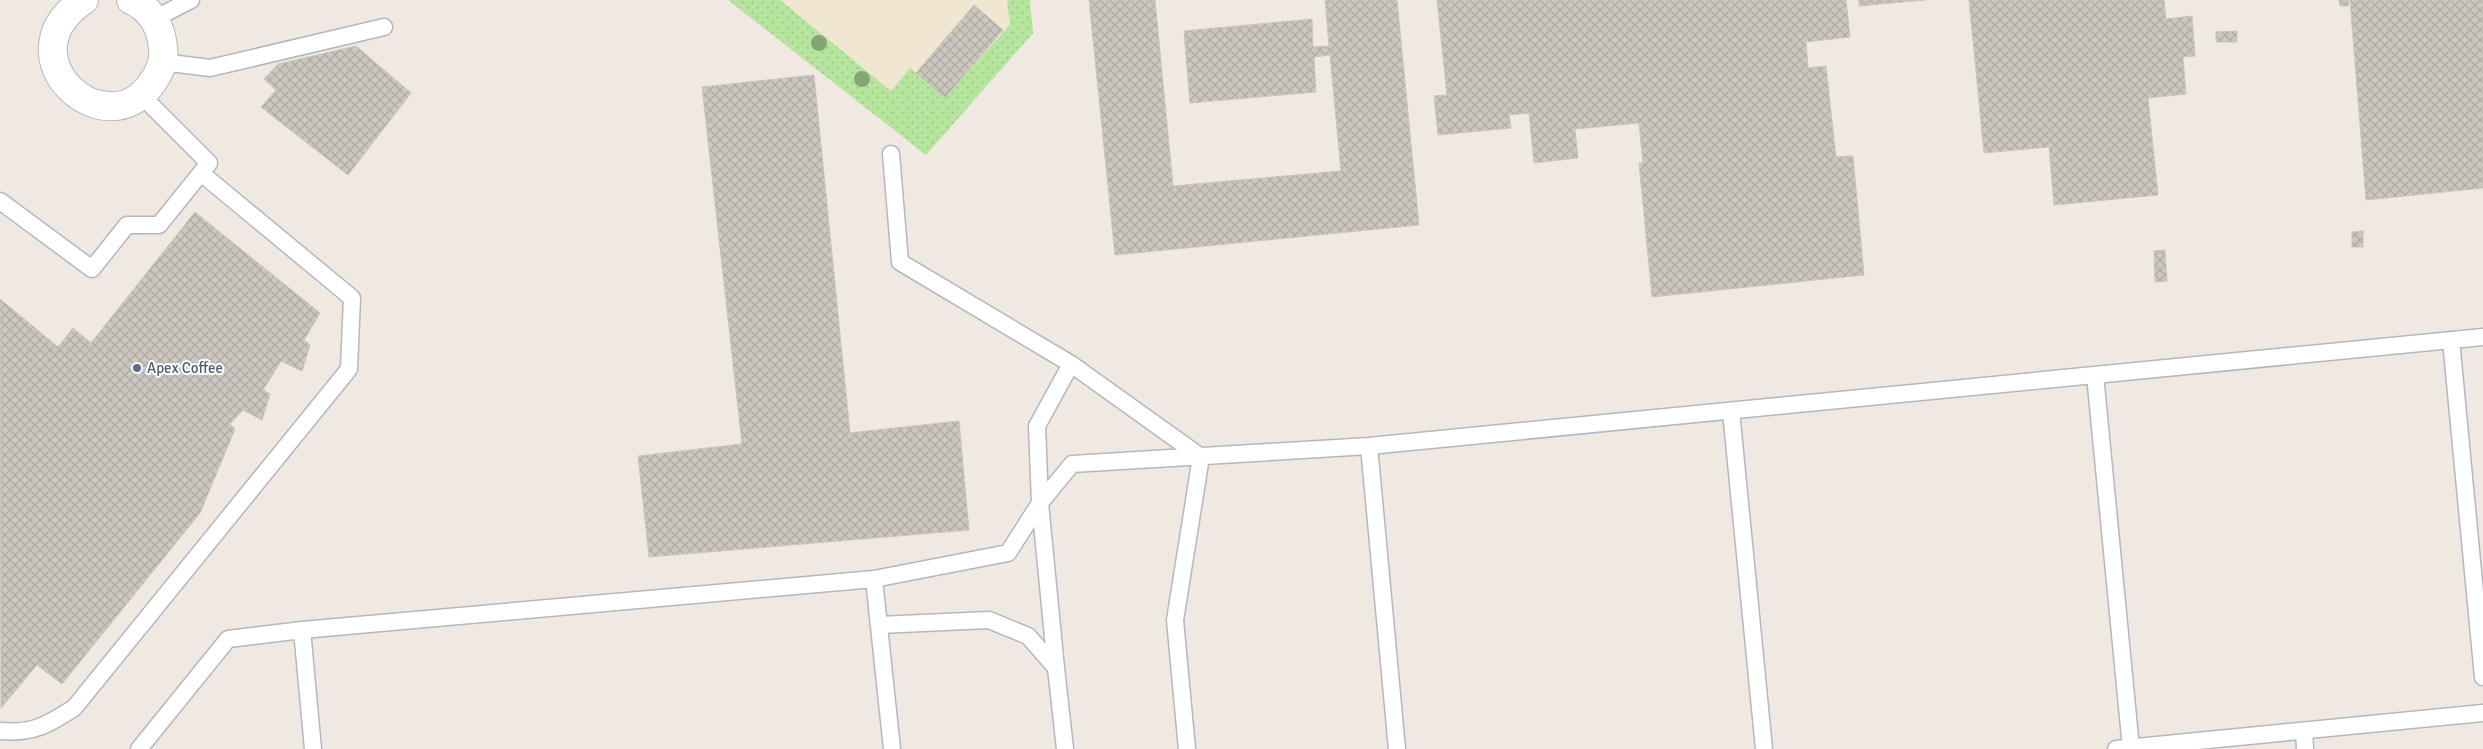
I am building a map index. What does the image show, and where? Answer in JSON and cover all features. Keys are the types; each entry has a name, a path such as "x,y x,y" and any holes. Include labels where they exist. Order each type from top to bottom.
{"street":[{"path":"72,3 59,23 53,49 53,58 58,75 68,89 82,100 99,105 117,105 134,100 148,89 159,73 164,55 162,36 154,19 141,4 131,0"}],"lane":[{"path":"154,19 191,0"},
{"path":"162,62 210,68 384,28"},
{"path":"0,201 92,269 127,225 158,225 209,164 141,95"},
{"path":"891,154 900,262 1071,364 1201,457"},
{"path":"0,731 21,733 49,724 74,708 349,369 352,298 201,174"},
{"path":"139,749 228,639 302,630 874,579 1008,553 1040,503 1072,464 1369,446 2483,337"},
{"path":"2451,340 2483,677"},
{"path":"1064,749 1040,503 1037,426 1071,364"},
{"path":"2096,376 2124,748 2483,713"},
{"path":"1732,411 1764,749"},
{"path":"1369,446 1397,749"},
{"path":"1187,749 1175,620 1201,457"},
{"path":"874,579 892,749"},
{"path":"879,624 989,620 1028,636 1056,668"},
{"path":"302,630 313,749"},
{"path":"2304,730 2305,749"}],"shaded area":[{"path":"728,0 1030,0 1033,33 926,155"}],"green space":[{"path":"728,0 780,0 891,91 910,68 945,97 1010,25 1007,0 1030,0 1033,33 926,155"}],"building":[{"path":"1089,0 1155,0 1173,186 1341,171 1330,55 1314,57 1316,92 1190,103 1184,31 1312,19 1313,47 1329,46 1325,0 1397,0 1419,225 1115,255"},
{"path":"1437,0 1846,0 1850,37 1806,42 1808,68 1826,66 1836,157 1853,156 1864,275 1652,297 1639,163 1643,163 1639,123 1575,129 1578,158 1534,163 1529,113 1509,115 1511,128 1438,135 1434,96 1447,95"},
{"path":"1859,0 1925,0 1859,6"},
{"path":"1969,0 2164,0 2166,19 2192,16 2195,56 2183,57 2186,94 2148,98 2158,195 2054,205 2049,147 1984,153"},
{"path":"2339,0 2348,0 2349,6 2340,6"},
{"path":"2350,0 2483,0 2483,188 2366,200"},
{"path":"974,5 1003,30 945,98 916,73"},
{"path":"2237,31 2237,42 2216,42 2216,32"},
{"path":"356,46 411,93 348,175 261,107 276,90 264,79 278,64"},
{"path":"814,75 850,433 959,421 969,530 649,557 638,456 742,444 702,87"},
{"path":"195,212 320,313 304,340 310,345 302,371 281,361 263,390 270,394 262,420 243,410 230,424 235,429 200,513 62,684 37,665 1,708 0,299 58,347 73,328 91,343"},
{"path":"2363,231 2363,247 2352,247 2352,232"},
{"path":"2165,250 2167,281 2155,282 2154,251"}],"place":[{"name":"Apex Coffee","path":"137,368"}]}
